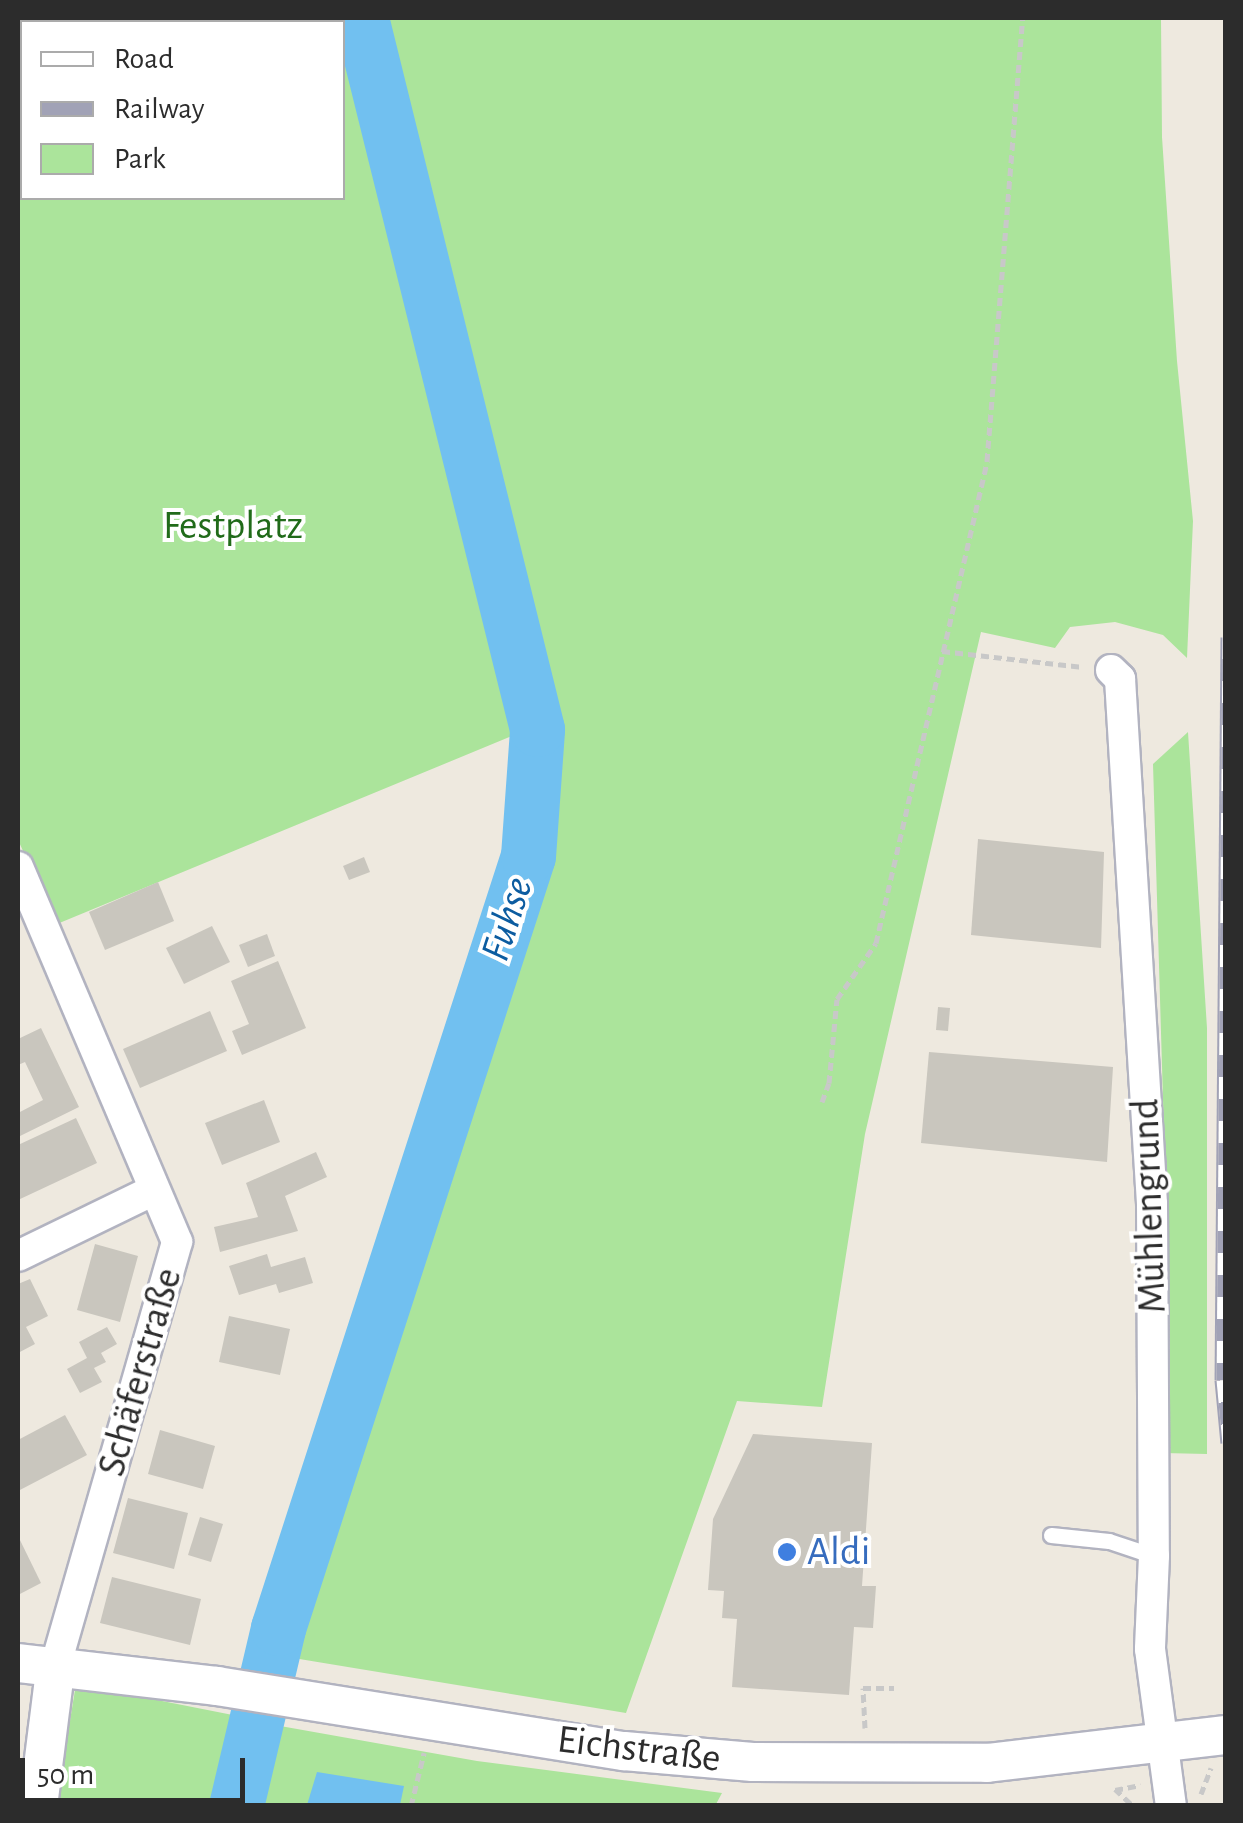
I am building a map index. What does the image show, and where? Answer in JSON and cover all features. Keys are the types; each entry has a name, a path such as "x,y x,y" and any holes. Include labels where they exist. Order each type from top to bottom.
{"street":[{"name":"Mühlengrund","path":"1111,670 1120,679 1152,1204 1154,1556 1150,1649 1159,1745 1171,1806"},
{"name":"Schäferstraße","path":"18,867 177,1242 56,1664"},
{"path":"18,1256 154,1190"},
{"name":"Eichstraße","path":"18,1662 217,1686 624,1750 868,1766 987,1763 1226,1736"},
{"path":"38,1806 56,1664"}],"lane":[{"path":"1050,1536 1108,1541 1154,1556"}],"path":[{"path":"822,1102 829,1083 837,998 876,942 987,461 1024,18"},
{"path":"942,651 1111,670"},
{"path":"868,1766 863,1688 894,1688"},
{"path":"411,1806 431,1720"}],"green space":[{"name":"Festplatz","path":"18,18 1161,18 1162,137 1177,361 1193,521 1187,658 1163,635 1115,622 1070,627 1055,648 981,632 865,1134 822,1407 737,1401 626,1713 263,1653 515,849 524,731 57,924 18,840"},
{"path":"1188,732 1207,1028 1207,1454 1163,1453 1167,1234 1153,764"},
{"path":"76,1684 253,1719 231,1805 56,1806"},
{"path":"269,1724 477,1761 722,1793 715,1806 250,1806"}],"water":[{"path":"317,1772 404,1786 400,1805 307,1805"}],"building":[{"path":"978,839 1104,852 1101,948 971,935"},
{"path":"364,857 370,872 349,880 343,866"},
{"path":"158,882 174,921 105,950 89,912"},
{"path":"212,926 230,962 184,984 166,948"},
{"path":"267,934 275,956 248,967 239,945"},
{"path":"278,961 306,1028 242,1055 232,1031 249,1024 231,981"},
{"path":"938,1007 950,1008 948,1031 936,1030"},
{"path":"210,1011 227,1051 140,1088 123,1049"},
{"path":"41,1028 79,1107 18,1137 18,1113 43,1100 25,1062 18,1065 18,1039"},
{"path":"929,1052 1113,1067 1107,1162 921,1143"},
{"path":"264,1100 280,1142 222,1165 205,1123"},
{"path":"76,1118 97,1163 18,1200 18,1145"},
{"path":"316,1152 327,1177 285,1196 298,1231 220,1252 214,1227 258,1217 246,1183"},
{"path":"95,1244 138,1256 120,1322 77,1310"},
{"path":"267,1254 271,1267 305,1257 313,1283 279,1293 276,1284 239,1295 229,1266"},
{"path":"30,1279 48,1316 26,1327 35,1344 18,1353 18,1284"},
{"path":"229,1316 290,1329 280,1375 219,1362"},
{"path":"107,1327 117,1344 101,1353 106,1362 94,1368 102,1382 80,1393 67,1369 87,1358 79,1342"},
{"path":"65,1415 87,1455 18,1491 18,1440"},
{"path":"160,1430 215,1446 203,1489 148,1474"},
{"name":"Aldi","path":"753,1434 872,1443 862,1586 876,1586 873,1628 854,1627 849,1695 732,1687 737,1619 722,1618 724,1591 708,1590 713,1519"},
{"path":"128,1498 188,1513 174,1569 113,1553"},
{"path":"200,1517 223,1524 211,1562 188,1555"},
{"path":"18,1536 41,1583 18,1595"},
{"path":"112,1577 201,1599 190,1645 100,1623"}],"waterway":[{"name":"Fuhse","path":"236,1806 278,1628 528,856 537,729 361,18"}],"railway":[{"path":"1226,637 1220,1380 1226,1443"}],"place":[{"name":"Aldi","path":"787,1552"}]}
